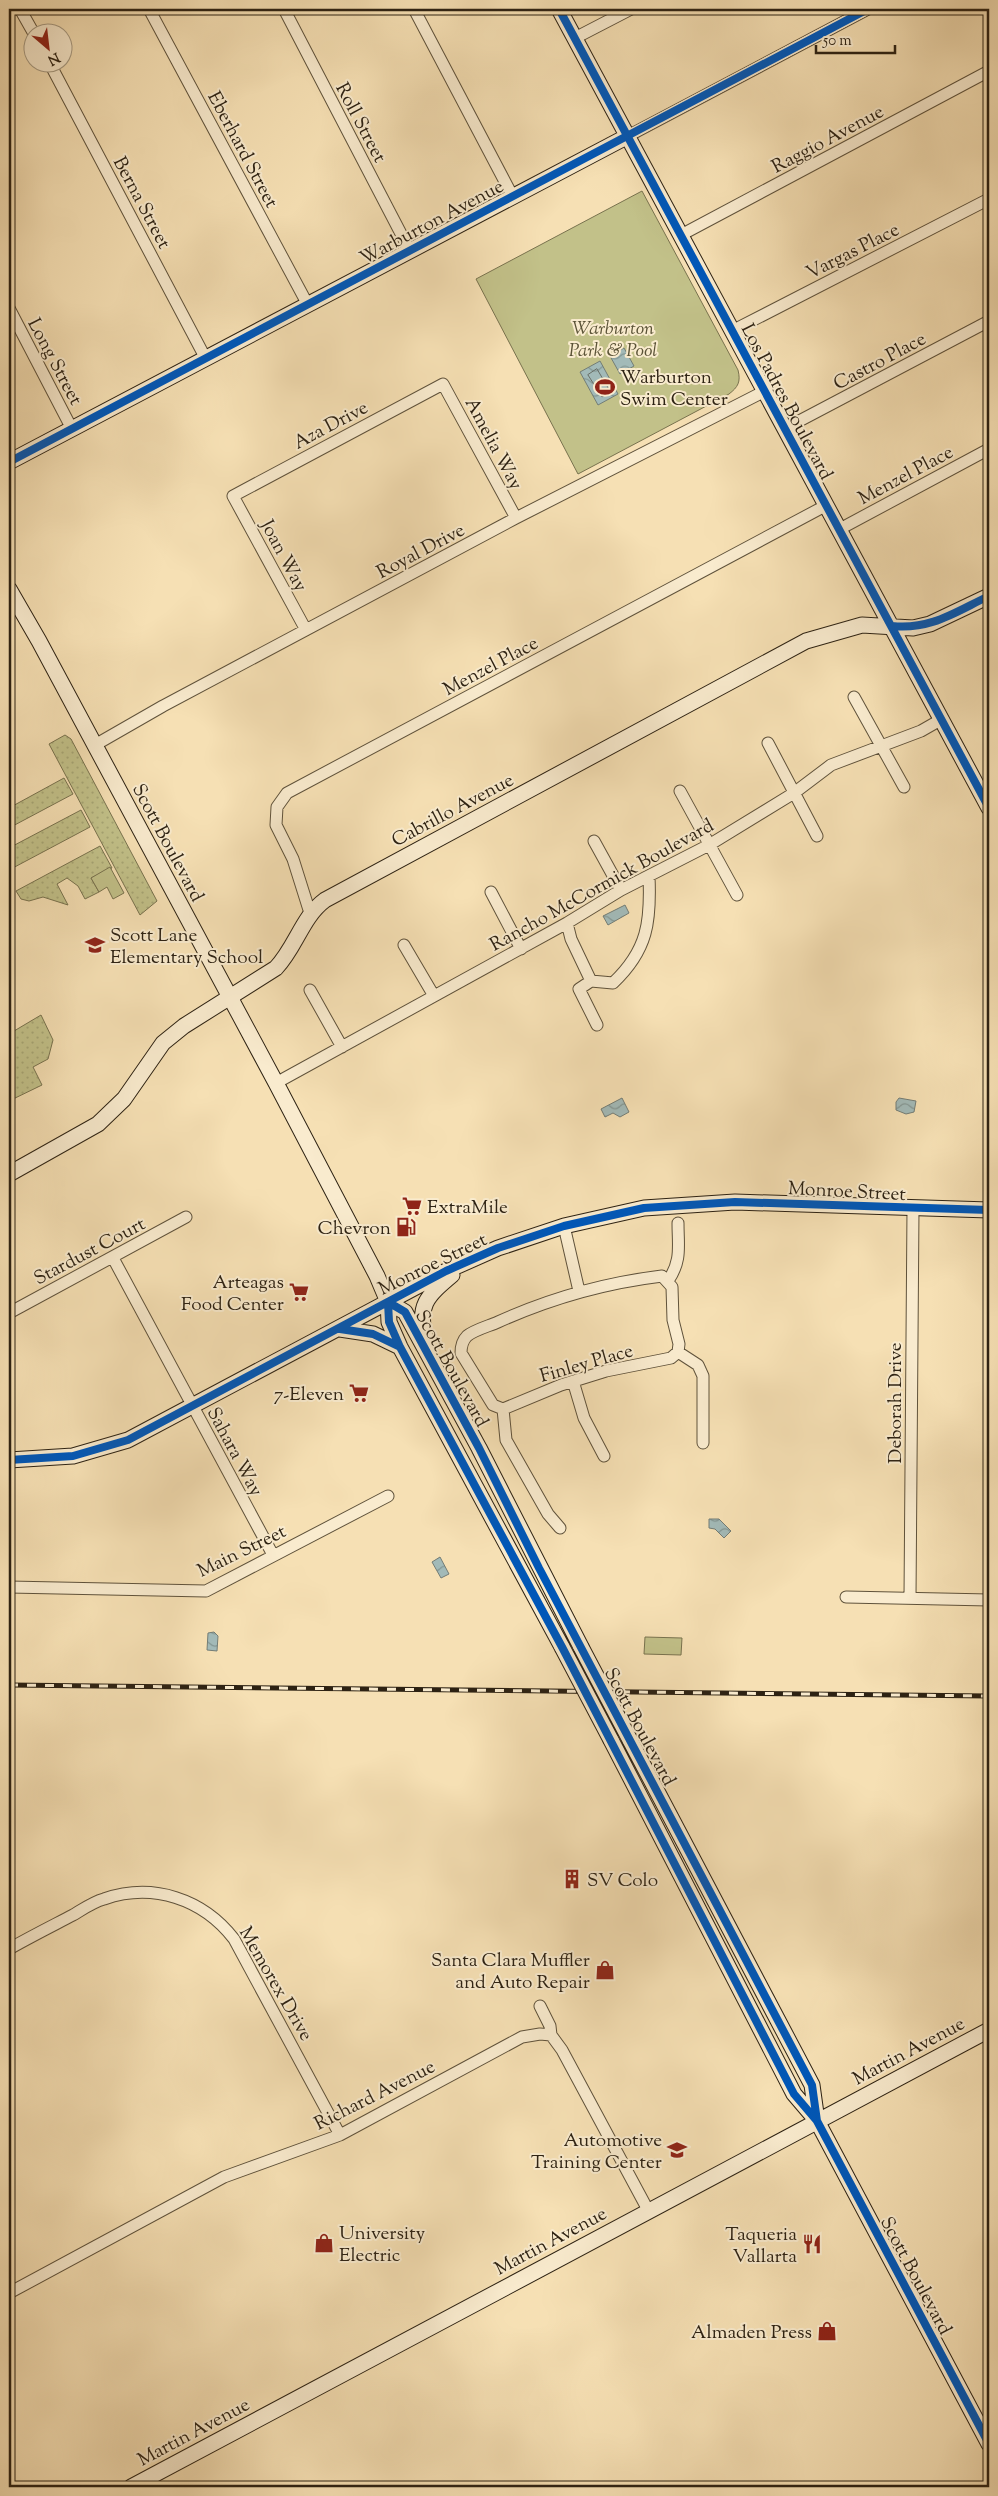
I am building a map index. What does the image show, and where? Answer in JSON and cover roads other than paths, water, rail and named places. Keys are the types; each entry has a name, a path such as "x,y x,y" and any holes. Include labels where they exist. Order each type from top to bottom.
{"main road":[{"name":"Los Padres Boulevard","path":"559,9 989,808"},
{"name":"Warburton Avenue","path":"9,462 628,136"},
{"name":"Scott Boulevard","path":"9,589 276,1082 373,1269 388,1302 389,1322 400,1347 562,1647 790,2085 817,2121 989,2444"},
{"name":"Cabrillo Avenue","path":"9,1174 98,1124 124,1099 164,1043 184,1026 276,968 289,952 310,913 326,900 806,641 862,625 913,628 930,624 989,596"},
{"name":"Monroe Street","path":"9,1460 49,1459 102,1449 128,1440 469,1261 498,1248 564,1226 644,1208 735,1202 989,1210"},
{"path":"434,1365 422,1326 423,1308 432,1292 469,1261"},
{"name":"Scott Boulevard","path":"388,1302 405,1312 479,1448 581,1647 812,2085 817,2121"},
{"path":"340,1329 373,1334 400,1347"},
{"name":"Martin Avenue","path":"131,2487 989,2030"}],"street":[{"path":"20,9 27,22"},
{"name":"Eberhard Street","path":"149,9 308,305"},
{"name":"Roll Street","path":"284,9 410,251"},
{"path":"414,9 513,197"},
{"path":"575,38 631,9"},
{"name":"Warburton Avenue","path":"628,136 868,9"},
{"name":"Raggio Avenue","path":"681,235 989,71"},
{"name":"Berna Street","path":"54,72 206,359"},
{"name":"Vargas Place","path":"732,331 989,199"},
{"name":"Long Street","path":"9,308 72,429"},
{"name":"Castro Place","path":"784,429 989,321"},
{"name":"Aza Drive","path":"233,496 443,384"},
{"name":"Amelia Way","path":"443,384 516,518"},
{"name":"Royal Drive","path":"95,745 163,706 516,518 765,391"},
{"name":"Menzel Place","path":"838,530 989,449"},
{"name":"Joan Way","path":"233,496 306,630"},
{"name":"Menzel Place","path":"310,913 294,860 276,826 277,807 287,793 825,506"},
{"path":"854,698 904,787"},
{"name":"Rancho McCormick Boulevard","path":"276,1082 521,949 621,890 709,845 794,794 831,764 921,731 942,719"},
{"path":"768,743 817,836"},
{"path":"680,791 737,895"},
{"path":"594,841 621,890"},
{"path":"597,1025 579,989 591,981 613,983 629,968 642,945 650,913 649,876"},
{"path":"491,892 521,949"},
{"path":"567,923 571,939 591,981"},
{"path":"404,945 434,996"},
{"path":"310,990 342,1047"},
{"name":"Deborah Drive","path":"910,1598 913,1209"},
{"name":"Stardust Court","path":"9,1314 186,1217"},
{"path":"668,1281 677,1267 678,1222"},
{"path":"564,1226 579,1291"},
{"name":"Sahara Way","path":"113,1258 273,1555"},
{"path":"560,1528 548,1514 506,1440 503,1409 492,1405 461,1354 461,1346 467,1336 529,1308 579,1291 624,1281 662,1276 672,1287 673,1320 680,1344 678,1352 698,1365 703,1376 703,1443"},
{"name":"Finley Place","path":"503,1409 573,1381 606,1371 670,1358 678,1352"},
{"path":"573,1381 584,1418 604,1456"},
{"name":"Main Street","path":"9,1587 206,1591 388,1496"},
{"path":"846,1597 989,1600"},
{"name":"Memorex Drive","path":"9,1949 102,1899 122,1894 153,1892 176,1897 196,1906 222,1924 234,1939 340,2135"},
{"path":"540,2006 550,2026 551,2036 562,2050 648,2210"},
{"name":"Richard Avenue","path":"9,2293 224,2177 340,2135 522,2036 540,2034 551,2036"}],"water":[{"path":"624,348 634,366 620,374 610,356"},
{"path":"600,361 618,394 598,405 580,372"},
{"path":"625,905 629,913 608,925 603,916"},
{"path":"622,1098 629,1112 620,1117 613,1113 605,1117 601,1109"},
{"path":"899,1098 916,1101 914,1112 906,1114 896,1110 896,1102"},
{"path":"709,1519 719,1519 731,1531 724,1538 715,1529 709,1528"},
{"path":"440,1557 449,1574 441,1578 432,1562"},
{"path":"214,1632 218,1636 217,1651 207,1650 208,1633"}],"railway":[{"path":"9,1685 989,1696"}],"place":[{"name":"Warburton Swim Center","path":"605,387"},
{"name":"Scott Lane Elementary School","path":"95,945"},
{"name":"ExtraMile","path":"412,1206"},
{"name":"Chevron","path":"406,1227"},
{"name":"Arteagas Food Center","path":"299,1292"},
{"name":"7-Eleven","path":"359,1393"},
{"name":"SV Colo","path":"572,1879"},
{"name":"Santa Clara Muffler and Auto Repair","path":"605,1970"},
{"name":"Automotive Training Center","path":"677,2150"},
{"name":"University Electric","path":"324,2243"},
{"name":"Taqueria Vallarta","path":"812,2244"},
{"name":"Almaden Press","path":"827,2331"}],"park label":[{"name":"Warburton Park & Pool","path":"613,338"}]}
